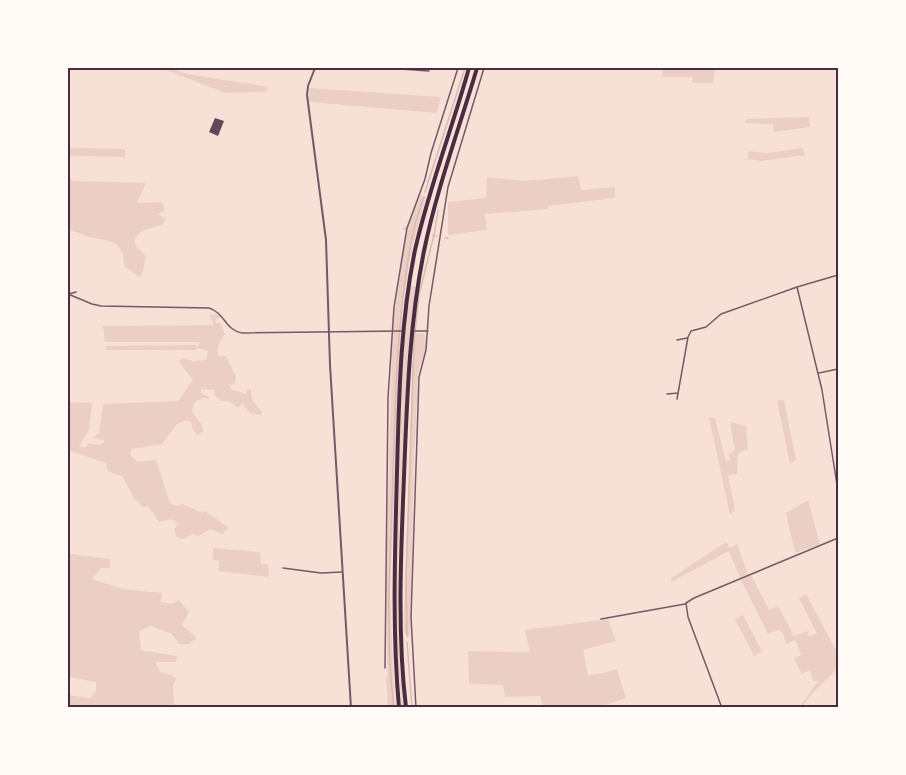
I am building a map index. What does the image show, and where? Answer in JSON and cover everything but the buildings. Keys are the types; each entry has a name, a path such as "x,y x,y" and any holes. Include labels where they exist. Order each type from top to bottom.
{"highway":[{"path":"399,708 394,609 400,380 405,311 423,220 469,68"},
{"path":"406,708 401,639 401,572 408,378 413,318 420,269 431,220 477,68"}],"street":[{"path":"315,68 308,84 307,95 326,233 329,332 351,708"},
{"path":"386,68 429,71"},
{"path":"385,668 388,398 394,307 408,228 458,68"},
{"path":"416,708 411,617 419,377 426,350 429,306 448,187 484,68"},
{"path":"677,399 691,331 704,329 722,314 838,275"},
{"path":"797,287 818,374 838,491"},
{"path":"68,294 76,292"},
{"path":"68,294 97,306 210,308 219,312 229,328 239,333 428,331"},
{"path":"677,340 688,337"},
{"path":"818,374 838,369"},
{"path":"668,394 678,393"},
{"path":"601,619 685,604 838,538"},
{"path":"283,568 321,573 342,572"},
{"path":"685,604 722,708"}],"shaded area":[{"path":"161,68 268,87 266,92 225,93"},
{"path":"663,68 715,68 713,83 692,83 693,77 662,77"},
{"path":"309,88 441,97 437,113 309,102"},
{"path":"809,117 810,127 774,132 773,124 745,123 746,119"},
{"path":"68,148 125,149 125,157 68,156"},
{"path":"803,148 805,155 762,161 748,159 748,151 767,153"},
{"path":"578,176 581,190 615,187 615,198 548,206 548,209 485,214 487,230 448,235 448,202 486,198 487,177 525,181"},
{"path":"68,177 74,181 146,183 137,203 162,202 165,210 158,214 166,219 162,225 143,231 134,240 136,246 146,256 143,272 139,277 124,266 121,250 113,242 68,229"},
{"path":"420,195 426,197 413,245 402,302 390,595 395,707 388,707 386,679 388,673 387,540 392,346 403,248 413,210"},
{"path":"410,286 416,287 407,381 398,573 402,707 397,650 397,564 402,382"},
{"path":"220,314 222,317 216,319 215,323 220,323 225,334 219,344 218,353 219,356 226,356 236,377 235,383 230,386 231,389 246,394 247,390 251,389 252,400 262,412 261,415 251,414 242,403 238,408 229,401 221,401 215,396 214,390 201,389 201,393 210,398 202,398 194,403 192,412 202,425 203,432 197,435 191,422 187,420 177,424 162,444 132,449 130,454 137,462 156,460 170,503 176,506 183,504 202,513 205,511 229,528 222,534 211,529 198,536 193,534 183,539 177,537 174,530 178,523 172,519 159,522 148,506 143,507 133,497 123,477 108,471 106,463 68,450 68,402 92,403 89,430 79,446 85,448 89,443 99,445 104,443 104,440 92,438 99,433 103,404 178,401 193,380 179,362 182,358 193,361 206,360 208,351 197,348 200,342 105,342 103,326 214,325 209,315"},
{"path":"423,333 426,347 418,372 413,451 410,635 407,638 404,631 404,612 414,334"},
{"path":"196,345 196,350 106,350 106,346"},
{"path":"784,400 796,460 790,464 777,401"},
{"path":"709,417 715,418 726,462 730,460 729,454 735,451 730,422 746,426 748,451 746,449 738,454 737,474 728,475 735,510 730,515"},
{"path":"808,500 820,544 795,553 786,513"},
{"path":"68,542 70,554 110,559 110,568 101,568 92,579 123,589 162,593 161,602 172,604 179,600 189,612 182,625 197,638 189,644 179,644 172,634 151,626 139,631 141,650 177,656 176,662 156,662 160,672 174,676 176,679 173,686 174,704 185,707 68,707 68,695 90,698 96,692 96,682 68,677"},
{"path":"726,542 730,548 737,544 748,574 740,578 729,551 671,582 671,578"},
{"path":"213,548 260,552 261,564 268,565 269,577 218,571 219,561 213,560"},
{"path":"751,575 769,610 778,606 794,636 807,631 809,636 817,634 799,598 806,594 838,654 838,668 802,707 800,707 818,681 813,681 810,670 802,674 794,659 801,654 795,640 786,644 779,630 768,634 741,580"},
{"path":"743,615 762,652 754,656 735,619"},
{"path":"608,619 616,641 583,650 588,675 617,669 626,698 599,707 543,707 540,696 505,697 503,685 469,684 468,651 530,652 525,630"}],"waterway":[{"path":"425,192 465,68"},
{"path":"394,708 389,649 389,590 395,403 401,313 409,254 413,231 424,197"},
{"path":"407,636 406,579 414,341 419,295 438,211"},
{"path":"407,642 412,708"}]}
